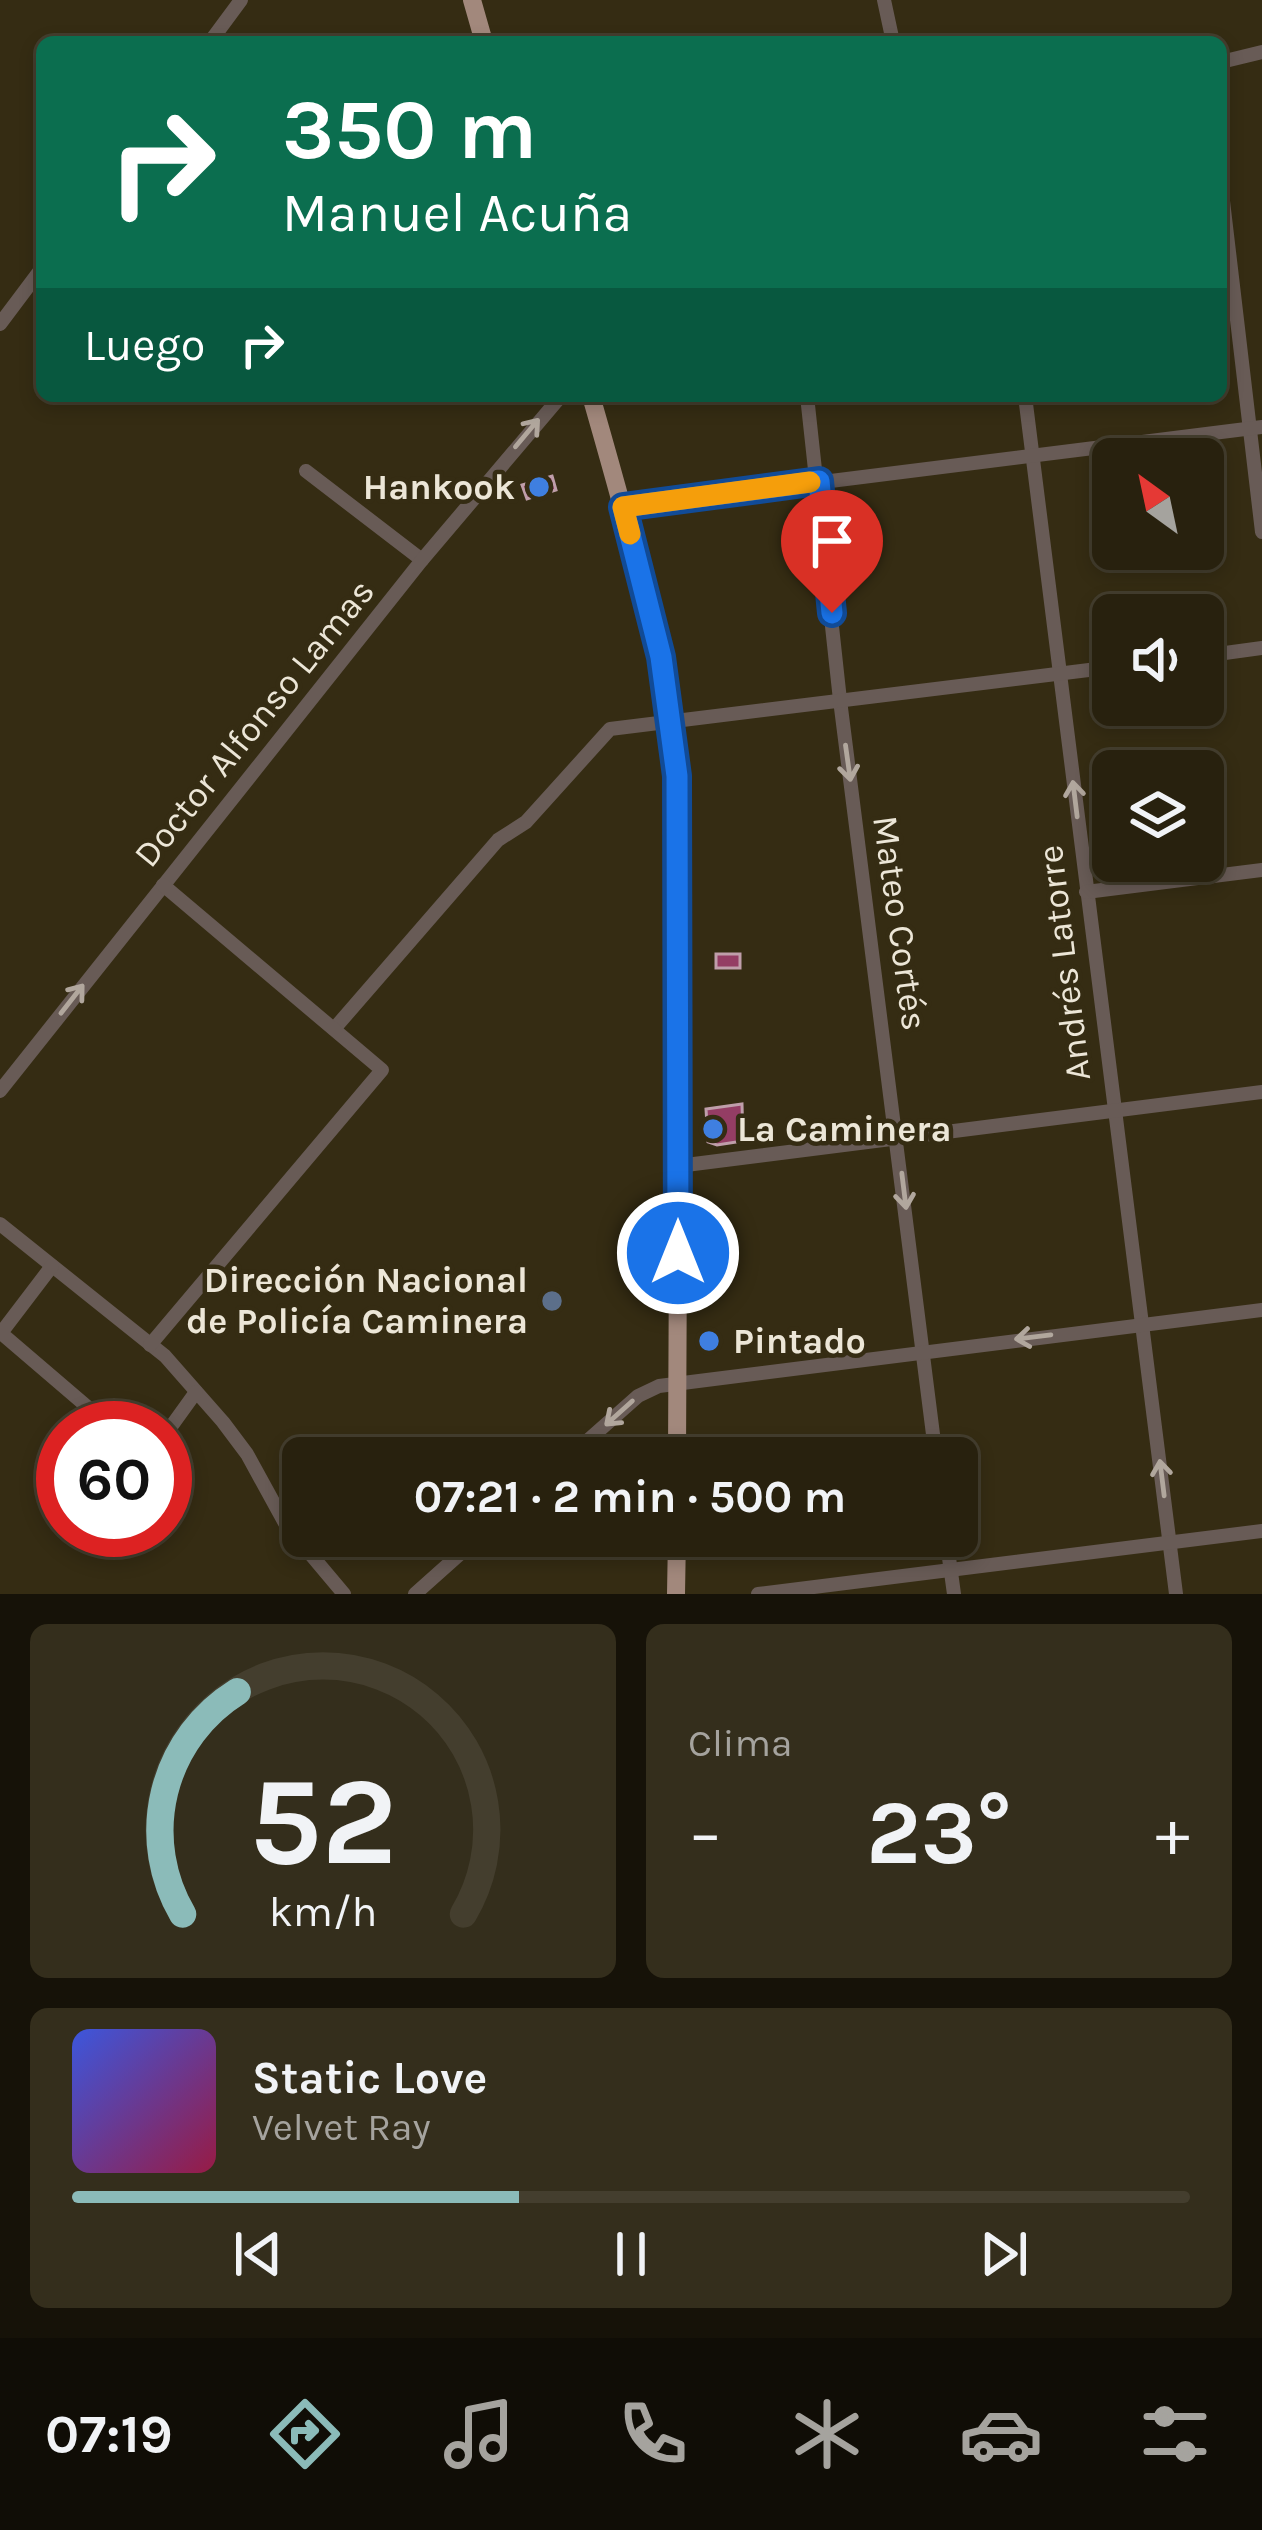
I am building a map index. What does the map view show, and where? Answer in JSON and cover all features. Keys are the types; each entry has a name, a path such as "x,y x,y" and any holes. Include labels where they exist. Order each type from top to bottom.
{"main road":[{"path":"472,0 482,36"},
{"path":"593,402 650,610 672,723 680,806 677,1437"},
{"path":"676,1594 677,1557"}],"street":[{"path":"214,36 241,0"},
{"path":"884,0 892,36"},
{"path":"1227,61 1262,52"},
{"path":"1227,226 1256,428 1262,532"},
{"path":"0,324 36,276"},
{"name":"Doctor Alfonso Lamas","path":"0,1091 422,560 556,402"},
{"name":"Mateo Cortés","path":"808,402 840,700 933,1437"},
{"name":"Andrés Latorre","path":"1026,402 1176,1594"},
{"path":"623,507 1256,428"},
{"path":"306,471 422,560"},
{"path":"1224,653 1262,648"},
{"path":"334,1029 498,840 526,822 605,733 616,727 1092,670"},
{"path":"1086,892 1262,870"},
{"path":"150,1346 382,1070 163,885"},
{"path":"678,1166 1262,1092"},
{"path":"0,1224 150,1346 196,1392 247,1454 286,1525 344,1594"},
{"path":"52,1266 1,1333 80,1401"},
{"path":"592,1437 638,1396 659,1386 1262,1310"},
{"path":"190,1401 196,1392"},
{"path":"758,1594 1262,1532"},
{"path":"415,1594 456,1557"},
{"path":"949,1557 954,1594"}],"building":[{"name":"Hankook","path":"552,476 556,490 527,499 522,485"},
{"path":"716,954 740,954 740,968 716,968"},
{"path":"742,1104 743,1141 708,1142 706,1109"}],"slow traffic":[{"path":"630,534 623,507 810,482"}],"place":[{"name":"Hankook","path":"539,487"},
{"name":"La Caminera","path":"713,1129"},
{"name":"Dirección Nacional de Policía Caminera","path":"552,1301"},
{"name":"Pintado","path":"709,1341"}],"route":[{"path":"678,1253 680,806 661,657 623,507 819,481 832,613"}]}
